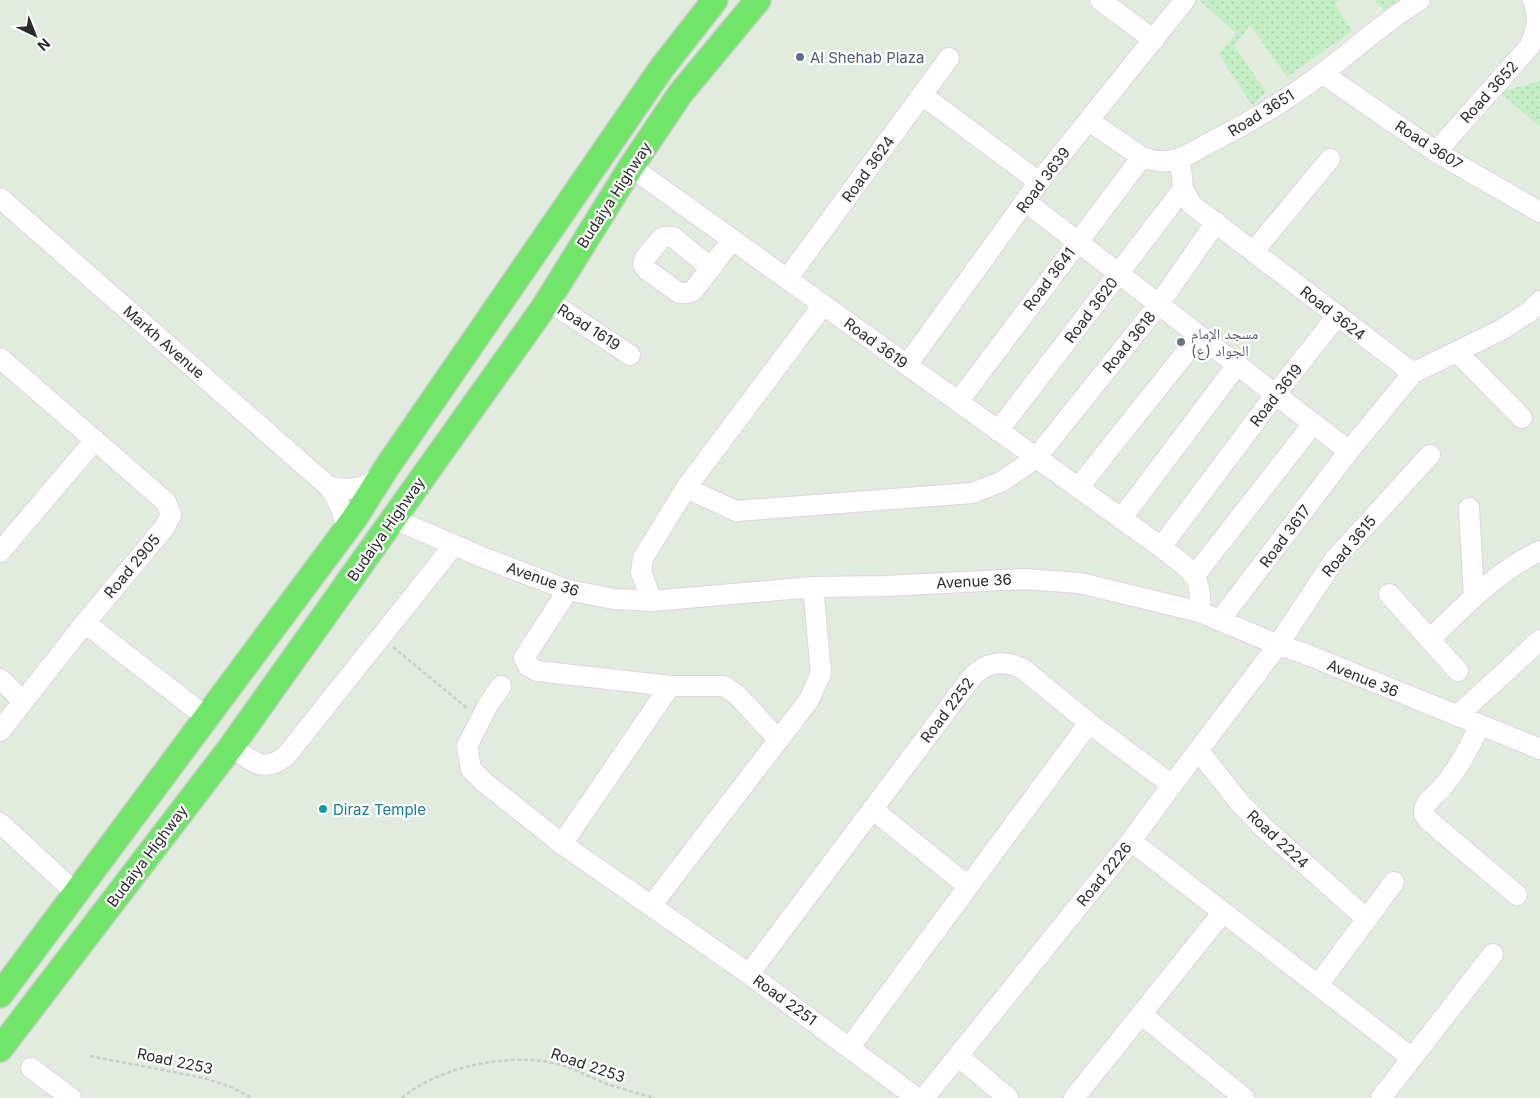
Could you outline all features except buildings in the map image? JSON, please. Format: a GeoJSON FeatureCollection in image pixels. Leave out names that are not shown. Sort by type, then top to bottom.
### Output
{"type":"FeatureCollection","features":[{"type":"Feature","properties":{"kind":"main road","name":"Budaiya Highway"},"geometry":{"type":"LineString","coordinates":[[0,995],[346,530],[661,69],[715,0]]}},
{"type":"Feature","properties":{"kind":"main road","name":"Budaiya Highway"},"geometry":{"type":"LineString","coordinates":[[0,1049],[231,746],[548,300],[631,167],[680,94],[758,0]]}},
{"type":"Feature","properties":{"kind":"street"},"geometry":{"type":"LineString","coordinates":[[1100,0],[1154,40]]}},
{"type":"Feature","properties":{"kind":"street","name":"Road 3639"},"geometry":{"type":"LineString","coordinates":[[907,365],[1039,182],[1185,0]]}},
{"type":"Feature","properties":{"kind":"street","name":"Road 3651"},"geometry":{"type":"LineString","coordinates":[[1089,121],[1142,157],[1151,160],[1169,161],[1180,158],[1234,130],[1278,104],[1322,73],[1400,12],[1420,0]]}},
{"type":"Feature","properties":{"kind":"street","name":"Road 3652"},"geometry":{"type":"LineString","coordinates":[[1436,152],[1529,47],[1538,24],[1534,0]]}},
{"type":"Feature","properties":{"kind":"street","name":"Road 3624"},"geometry":{"type":"LineString","coordinates":[[787,279],[949,58]]}},
{"type":"Feature","properties":{"kind":"street","name":"Road 3607"},"geometry":{"type":"LineString","coordinates":[[1322,73],[1436,152],[1540,212]]}},
{"type":"Feature","properties":{"kind":"street"},"geometry":{"type":"LineString","coordinates":[[922,95],[1039,182]]}},
{"type":"Feature","properties":{"kind":"street","name":"Road 3641"},"geometry":{"type":"LineString","coordinates":[[958,402],[1142,157]]}},
{"type":"Feature","properties":{"kind":"street"},"geometry":{"type":"LineString","coordinates":[[1180,158],[1183,189]]}},
{"type":"Feature","properties":{"kind":"street"},"geometry":{"type":"LineString","coordinates":[[1254,251],[1330,159]]}},
{"type":"Feature","properties":{"kind":"street","name":"Road 3619"},"geometry":{"type":"LineString","coordinates":[[631,167],[1161,547],[1195,575]]}},
{"type":"Feature","properties":{"kind":"street","name":"Road 3624"},"geometry":{"type":"LineString","coordinates":[[1183,189],[1192,204],[1413,373]]}},
{"type":"Feature","properties":{"kind":"street","name":"Road 3620"},"geometry":{"type":"LineString","coordinates":[[998,431],[1183,189]]}},
{"type":"Feature","properties":{"kind":"street","name":"Markh Avenue"},"geometry":{"type":"LineString","coordinates":[[0,198],[328,486],[339,502],[346,530]]}},
{"type":"Feature","properties":{"kind":"street"},"geometry":{"type":"LineString","coordinates":[[1026,202],[1349,452]]}},
{"type":"Feature","properties":{"kind":"street","name":"Road 3618"},"geometry":{"type":"LineString","coordinates":[[686,488],[736,511],[972,493],[1001,482],[1036,458],[1159,304],[1216,222]]}},
{"type":"Feature","properties":{"kind":"street"},"geometry":{"type":"LineString","coordinates":[[711,268],[732,240]]}},
{"type":"Feature","properties":{"kind":"street","name":"Road 1619"},"geometry":{"type":"LineString","coordinates":[[548,300],[630,355]]}},
{"type":"Feature","properties":{"kind":"street"},"geometry":{"type":"LineString","coordinates":[[1413,373],[1501,330],[1529,312],[1540,301]]}},
{"type":"Feature","properties":{"kind":"street"},"geometry":{"type":"LineString","coordinates":[[652,601],[641,572],[643,558],[686,488],[823,305]]}},
{"type":"Feature","properties":{"kind":"street","name":"Road 3619"},"geometry":{"type":"LineString","coordinates":[[1161,547],[1337,316]]}},
{"type":"Feature","properties":{"kind":"street"},"geometry":{"type":"LineString","coordinates":[[1078,488],[1199,336]]}},
{"type":"Feature","properties":{"kind":"street"},"geometry":{"type":"LineString","coordinates":[[1457,352],[1522,418]]}},
{"type":"Feature","properties":{"kind":"street","name":"Road 2905"},"geometry":{"type":"LineString","coordinates":[[0,358],[166,502],[171,515],[164,528],[0,731]]}},
{"type":"Feature","properties":{"kind":"street"},"geometry":{"type":"LineString","coordinates":[[1121,519],[1237,365]]}},
{"type":"Feature","properties":{"kind":"street","name":"Road 3617"},"geometry":{"type":"LineString","coordinates":[[1220,620],[1349,452],[1413,373]]}},
{"type":"Feature","properties":{"kind":"street"},"geometry":{"type":"LineString","coordinates":[[1200,612],[1201,593],[1195,575],[1314,424]]}},
{"type":"Feature","properties":{"kind":"street"},"geometry":{"type":"LineString","coordinates":[[0,552],[94,440]]}},
{"type":"Feature","properties":{"kind":"street","name":"Road 3615"},"geometry":{"type":"LineString","coordinates":[[1278,645],[1334,560],[1430,455]]}},
{"type":"Feature","properties":{"kind":"street"},"geometry":{"type":"LineString","coordinates":[[328,486],[346,490],[364,486],[386,470]]}},
{"type":"Feature","properties":{"kind":"street"},"geometry":{"type":"LineString","coordinates":[[1469,508],[1474,597]]}},
{"type":"Feature","properties":{"kind":"street","name":"Avenue 36"},"geometry":{"type":"LineString","coordinates":[[394,519],[568,590],[614,599],[652,601],[813,587],[885,586],[1024,579],[1080,582],[1200,612],[1540,749]]}},
{"type":"Feature","properties":{"kind":"street"},"geometry":{"type":"LineString","coordinates":[[231,746],[261,765],[275,765],[286,756],[454,545]]}},
{"type":"Feature","properties":{"kind":"street"},"geometry":{"type":"LineString","coordinates":[[1430,639],[1474,597],[1509,568],[1540,551]]}},
{"type":"Feature","properties":{"kind":"street"},"geometry":{"type":"LineString","coordinates":[[651,906],[809,700],[821,672],[813,587]]}},
{"type":"Feature","properties":{"kind":"street"},"geometry":{"type":"LineString","coordinates":[[568,590],[524,658],[528,666],[536,671],[670,686],[724,686],[737,695],[778,739]]}},
{"type":"Feature","properties":{"kind":"street"},"geometry":{"type":"LineString","coordinates":[[1388,594],[1458,671]]}},
{"type":"Feature","properties":{"kind":"street"},"geometry":{"type":"LineString","coordinates":[[86,623],[206,717]]}},
{"type":"Feature","properties":{"kind":"street"},"geometry":{"type":"LineString","coordinates":[[1457,716],[1540,640]]}},
{"type":"Feature","properties":{"kind":"street","name":"Road 2226"},"geometry":{"type":"LineString","coordinates":[[924,1098],[1131,841],[1278,645]]}},
{"type":"Feature","properties":{"kind":"street","name":"Road 2252"},"geometry":{"type":"LineString","coordinates":[[749,974],[970,678],[988,665],[1002,662],[1016,665],[1023,669],[1089,724],[1172,784]]}},
{"type":"Feature","properties":{"kind":"street"},"geometry":{"type":"LineString","coordinates":[[0,679],[24,701]]}},
{"type":"Feature","properties":{"kind":"street","name":"Road 2251"},"geometry":{"type":"LineString","coordinates":[[501,686],[467,746],[471,769],[484,782],[562,844],[749,974],[917,1098]]}},
{"type":"Feature","properties":{"kind":"street"},"geometry":{"type":"LineString","coordinates":[[562,844],[670,686]]}},
{"type":"Feature","properties":{"kind":"street"},"geometry":{"type":"LineString","coordinates":[[849,1048],[1089,724]]}},
{"type":"Feature","properties":{"kind":"street"},"geometry":{"type":"LineString","coordinates":[[1480,725],[1468,750],[1451,776],[1425,805],[1424,814],[1428,820],[1517,895]]}},
{"type":"Feature","properties":{"kind":"street","name":"Road 2224"},"geometry":{"type":"LineString","coordinates":[[1198,750],[1218,777],[1263,827],[1367,919]]}},
{"type":"Feature","properties":{"kind":"street"},"geometry":{"type":"LineString","coordinates":[[872,808],[968,886]]}},
{"type":"Feature","properties":{"kind":"street"},"geometry":{"type":"LineString","coordinates":[[0,823],[76,893]]}},
{"type":"Feature","properties":{"kind":"street"},"geometry":{"type":"LineString","coordinates":[[1131,841],[1412,1058]]}},
{"type":"Feature","properties":{"kind":"street"},"geometry":{"type":"LineString","coordinates":[[1318,985],[1394,882]]}},
{"type":"Feature","properties":{"kind":"street"},"geometry":{"type":"LineString","coordinates":[[1074,1098],[1223,912]]}},
{"type":"Feature","properties":{"kind":"street"},"geometry":{"type":"LineString","coordinates":[[1381,1098],[1494,954]]}},
{"type":"Feature","properties":{"kind":"street"},"geometry":{"type":"LineString","coordinates":[[1141,1014],[1244,1098]]}},
{"type":"Feature","properties":{"kind":"street"},"geometry":{"type":"LineString","coordinates":[[958,1056],[1008,1098]]}},
{"type":"Feature","properties":{"kind":"street"},"geometry":{"type":"LineString","coordinates":[[31,1068],[71,1098]]}},
{"type":"Feature","properties":{"kind":"path"},"geometry":{"type":"LineString","coordinates":[[381,637],[481,720]]}},
{"type":"Feature","properties":{"kind":"path","name":"Road 2253"},"geometry":{"type":"LineString","coordinates":[[90,1056],[204,1078],[231,1087],[252,1098]]}},
{"type":"Feature","properties":{"kind":"path","name":"Road 2253"},"geometry":{"type":"LineString","coordinates":[[402,1098],[434,1078],[463,1068],[516,1060],[539,1060],[562,1065],[608,1084],[655,1098]]}},
{"type":"Feature","properties":{"kind":"sand"},"geometry":{"type":"Polygon","coordinates":[[[1199,0],[1339,0],[1335,5],[1352,31],[1287,77],[1250,25],[1234,46],[1266,92],[1252,105],[1219,54],[1236,33],[1199,0]]]}},
{"type":"Feature","properties":{"kind":"sand"},"geometry":{"type":"Polygon","coordinates":[[[1374,0],[1398,0],[1384,10],[1374,0]]]}},
{"type":"Feature","properties":{"kind":"sand"},"geometry":{"type":"Polygon","coordinates":[[[1540,81],[1540,127],[1500,92],[1540,81]]]}},
{"type":"Feature","properties":{"kind":"place","name":"Al Shehab Plaza"},"geometry":{"type":"Point","coordinates":[800,57]}},
{"type":"Feature","properties":{"kind":"place","name":"مسجد الإمام الجواد (ع)"},"geometry":{"type":"Point","coordinates":[1181,342]}},
{"type":"Feature","properties":{"kind":"place","name":"Diraz Temple"},"geometry":{"type":"Point","coordinates":[323,809]}}]}
